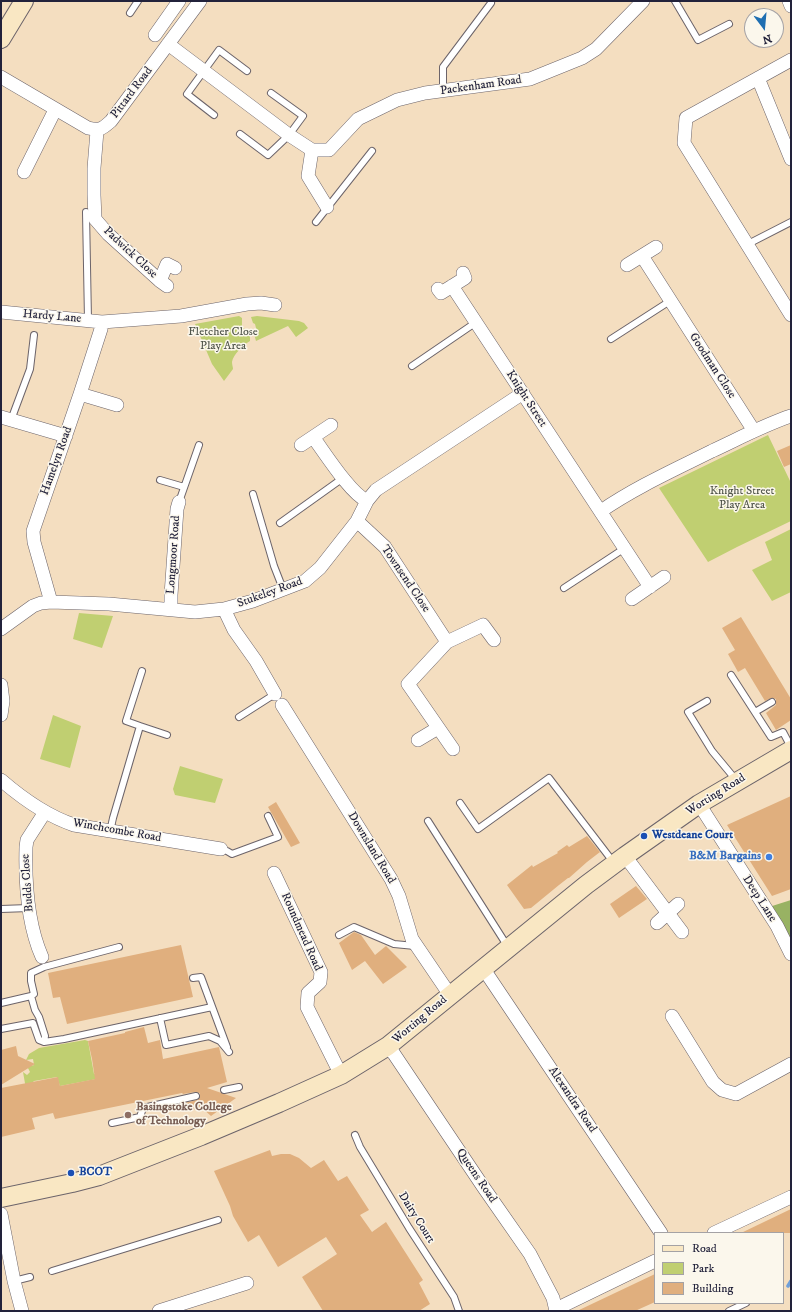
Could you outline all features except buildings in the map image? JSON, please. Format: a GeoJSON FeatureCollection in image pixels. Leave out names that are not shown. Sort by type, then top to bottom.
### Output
{"type":"FeatureCollection","features":[{"type":"Feature","properties":{"kind":"street"},"geometry":{"type":"LineString","coordinates":[[1,39],[24,1]]}},
{"type":"Feature","properties":{"kind":"street"},"geometry":{"type":"LineString","coordinates":[[155,35],[179,1]]}},
{"type":"Feature","properties":{"kind":"street"},"geometry":{"type":"LineString","coordinates":[[182,1],[196,6]]}},
{"type":"Feature","properties":{"kind":"street","name":"Packenham Road"},"geometry":{"type":"LineString","coordinates":[[312,150],[329,150],[358,119],[398,100],[425,93],[530,79],[582,58],[596,49],[643,1]]}},
{"type":"Feature","properties":{"kind":"street"},"geometry":{"type":"LineString","coordinates":[[789,1],[791,6]]}},
{"type":"Feature","properties":{"kind":"street","name":"Pittard Road"},"geometry":{"type":"LineString","coordinates":[[97,131],[111,121],[196,6]]}},
{"type":"Feature","properties":{"kind":"street"},"geometry":{"type":"LineString","coordinates":[[168,44],[289,135],[312,150],[308,176],[327,207]]}},
{"type":"Feature","properties":{"kind":"street"},"geometry":{"type":"LineString","coordinates":[[791,60],[686,118],[684,143],[791,315]]}},
{"type":"Feature","properties":{"kind":"street"},"geometry":{"type":"LineString","coordinates":[[1,77],[55,110],[88,128],[97,131]]}},
{"type":"Feature","properties":{"kind":"street"},"geometry":{"type":"LineString","coordinates":[[758,78],[791,159]]}},
{"type":"Feature","properties":{"kind":"street"},"geometry":{"type":"LineString","coordinates":[[24,172],[55,110]]}},
{"type":"Feature","properties":{"kind":"street","name":"Padwick Close"},"geometry":{"type":"LineString","coordinates":[[97,131],[94,168],[95,219],[108,234],[163,284],[167,264],[175,268]]}},
{"type":"Feature","properties":{"kind":"street"},"geometry":{"type":"LineString","coordinates":[[627,265],[656,247]]}},
{"type":"Feature","properties":{"kind":"street","name":"Goodman Close"},"geometry":{"type":"LineString","coordinates":[[642,256],[754,431]]}},
{"type":"Feature","properties":{"kind":"street"},"geometry":{"type":"LineString","coordinates":[[438,289],[441,293],[465,278],[463,273]]}},
{"type":"Feature","properties":{"kind":"street","name":"Knight Street"},"geometry":{"type":"LineString","coordinates":[[452,286],[650,587]]}},
{"type":"Feature","properties":{"kind":"street","name":"Hardy Lane"},"geometry":{"type":"LineString","coordinates":[[1,312],[102,322],[181,316],[247,304],[261,303],[275,305]]}},
{"type":"Feature","properties":{"kind":"street","name":"Hamelyn Road"},"geometry":{"type":"LineString","coordinates":[[51,602],[34,542],[33,531],[80,394],[102,322]]}},
{"type":"Feature","properties":{"kind":"street","name":"Stukeley Road"},"geometry":{"type":"LineString","coordinates":[[1,629],[33,606],[41,603],[85,602],[195,612],[224,609],[253,601],[305,581],[315,572],[357,521],[367,501],[376,490],[523,393]]}},
{"type":"Feature","properties":{"kind":"street"},"geometry":{"type":"LineString","coordinates":[[80,394],[118,405]]}},
{"type":"Feature","properties":{"kind":"street"},"geometry":{"type":"LineString","coordinates":[[601,511],[632,491],[754,431],[791,416]]}},
{"type":"Feature","properties":{"kind":"street"},"geometry":{"type":"LineString","coordinates":[[6,418],[66,436]]}},
{"type":"Feature","properties":{"kind":"street"},"geometry":{"type":"LineString","coordinates":[[302,445],[331,425]]}},
{"type":"Feature","properties":{"kind":"street"},"geometry":{"type":"LineString","coordinates":[[313,437],[343,478],[362,499],[367,501]]}},
{"type":"Feature","properties":{"kind":"street","name":"Longmoor Road"},"geometry":{"type":"LineString","coordinates":[[171,609],[177,509],[180,502]]}},
{"type":"Feature","properties":{"kind":"street","name":"Townsend Close"},"geometry":{"type":"LineString","coordinates":[[357,521],[385,547],[447,642]]}},
{"type":"Feature","properties":{"kind":"street"},"geometry":{"type":"LineString","coordinates":[[632,599],[664,577]]}},
{"type":"Feature","properties":{"kind":"street","name":"Downsland Road"},"geometry":{"type":"LineString","coordinates":[[224,609],[234,630],[256,661],[391,879],[399,896],[412,939],[450,995]]}},
{"type":"Feature","properties":{"kind":"street"},"geometry":{"type":"LineString","coordinates":[[453,750],[408,684],[447,642],[483,625],[494,640]]}},
{"type":"Feature","properties":{"kind":"street"},"geometry":{"type":"LineString","coordinates":[[1,685],[1,715]]}},
{"type":"Feature","properties":{"kind":"street"},"geometry":{"type":"LineString","coordinates":[[418,740],[438,728]]}},
{"type":"Feature","properties":{"kind":"street","name":"Worting Road"},"geometry":{"type":"LineString","coordinates":[[1,1198],[99,1176],[279,1104],[341,1076],[379,1053],[586,885],[620,860],[699,804],[791,748]]}},
{"type":"Feature","properties":{"kind":"street","name":"Winchcombe Road"},"geometry":{"type":"LineString","coordinates":[[1,780],[45,812],[74,826],[220,849]]}},
{"type":"Feature","properties":{"kind":"street","name":"Deep Lane"},"geometry":{"type":"LineString","coordinates":[[699,804],[777,926],[791,954]]}},
{"type":"Feature","properties":{"kind":"street","name":"Budds Close"},"geometry":{"type":"LineString","coordinates":[[42,958],[36,942],[29,908],[26,846],[27,840],[45,812]]}},
{"type":"Feature","properties":{"kind":"street"},"geometry":{"type":"LineString","coordinates":[[620,860],[682,932]]}},
{"type":"Feature","properties":{"kind":"street","name":"Roundmead Road"},"geometry":{"type":"LineString","coordinates":[[274,873],[321,972],[320,982],[308,993],[307,1007],[341,1076]]}},
{"type":"Feature","properties":{"kind":"street"},"geometry":{"type":"LineString","coordinates":[[657,923],[678,904]]}},
{"type":"Feature","properties":{"kind":"street","name":"Alexandra Road"},"geometry":{"type":"LineString","coordinates":[[483,968],[660,1232]]}},
{"type":"Feature","properties":{"kind":"street"},"geometry":{"type":"LineString","coordinates":[[672,1016],[713,1082],[722,1090],[736,1094],[791,1064]]}},
{"type":"Feature","properties":{"kind":"street","name":"Queens Road"},"geometry":{"type":"LineString","coordinates":[[388,1046],[530,1254],[552,1298],[556,1310]]}},
{"type":"Feature","properties":{"kind":"street"},"geometry":{"type":"LineString","coordinates":[[716,1232],[791,1196]]}},
{"type":"Feature","properties":{"kind":"street"},"geometry":{"type":"LineString","coordinates":[[1,1214],[14,1281],[22,1311]]}},
{"type":"Feature","properties":{"kind":"street"},"geometry":{"type":"LineString","coordinates":[[556,1310],[654,1261]]}},
{"type":"Feature","properties":{"kind":"street"},"geometry":{"type":"LineString","coordinates":[[159,1311],[181,1308],[247,1283]]}},
{"type":"Feature","properties":{"kind":"lane"},"geometry":{"type":"LineString","coordinates":[[130,13],[138,1]]}},
{"type":"Feature","properties":{"kind":"lane"},"geometry":{"type":"LineString","coordinates":[[675,1],[698,40],[728,24]]}},
{"type":"Feature","properties":{"kind":"lane"},"geometry":{"type":"LineString","coordinates":[[445,91],[443,86],[443,67],[491,2]]}},
{"type":"Feature","properties":{"kind":"lane"},"geometry":{"type":"LineString","coordinates":[[214,115],[187,94],[219,50],[247,71]]}},
{"type":"Feature","properties":{"kind":"lane"},"geometry":{"type":"LineString","coordinates":[[240,134],[268,155],[289,135],[303,116],[271,93]]}},
{"type":"Feature","properties":{"kind":"lane"},"geometry":{"type":"LineString","coordinates":[[316,222],[372,151]]}},
{"type":"Feature","properties":{"kind":"lane"},"geometry":{"type":"LineString","coordinates":[[86,212],[88,320]]}},
{"type":"Feature","properties":{"kind":"lane"},"geometry":{"type":"LineString","coordinates":[[748,244],[791,222]]}},
{"type":"Feature","properties":{"kind":"lane"},"geometry":{"type":"LineString","coordinates":[[611,339],[670,301]]}},
{"type":"Feature","properties":{"kind":"lane"},"geometry":{"type":"LineString","coordinates":[[412,366],[475,323]]}},
{"type":"Feature","properties":{"kind":"lane"},"geometry":{"type":"LineString","coordinates":[[6,418],[30,369],[34,335]]}},
{"type":"Feature","properties":{"kind":"lane"},"geometry":{"type":"LineString","coordinates":[[180,502],[199,445]]}},
{"type":"Feature","properties":{"kind":"lane"},"geometry":{"type":"LineString","coordinates":[[280,523],[343,478]]}},
{"type":"Feature","properties":{"kind":"lane"},"geometry":{"type":"LineString","coordinates":[[160,480],[184,487]]}},
{"type":"Feature","properties":{"kind":"lane"},"geometry":{"type":"LineString","coordinates":[[253,494],[274,566],[283,590]]}},
{"type":"Feature","properties":{"kind":"lane"},"geometry":{"type":"LineString","coordinates":[[564,588],[625,548]]}},
{"type":"Feature","properties":{"kind":"lane"},"geometry":{"type":"LineString","coordinates":[[142,671],[126,721],[167,735]]}},
{"type":"Feature","properties":{"kind":"lane","name":"Worting Road"},"geometry":{"type":"LineString","coordinates":[[731,674],[771,737],[782,732],[791,748]]}},
{"type":"Feature","properties":{"kind":"lane"},"geometry":{"type":"LineString","coordinates":[[239,716],[279,699]]}},
{"type":"Feature","properties":{"kind":"lane"},"geometry":{"type":"LineString","coordinates":[[707,701],[688,712],[712,751],[737,781]]}},
{"type":"Feature","properties":{"kind":"lane"},"geometry":{"type":"LineString","coordinates":[[755,712],[772,702]]}},
{"type":"Feature","properties":{"kind":"lane"},"geometry":{"type":"LineString","coordinates":[[110,832],[140,726]]}},
{"type":"Feature","properties":{"kind":"lane"},"geometry":{"type":"LineString","coordinates":[[460,803],[478,829],[549,778],[620,860]]}},
{"type":"Feature","properties":{"kind":"lane"},"geometry":{"type":"LineString","coordinates":[[220,849],[232,854],[278,837],[268,816]]}},
{"type":"Feature","properties":{"kind":"lane"},"geometry":{"type":"LineString","coordinates":[[428,821],[509,948]]}},
{"type":"Feature","properties":{"kind":"lane"},"geometry":{"type":"LineString","coordinates":[[1,909],[29,908]]}},
{"type":"Feature","properties":{"kind":"lane"},"geometry":{"type":"LineString","coordinates":[[339,935],[354,927],[394,944],[417,946]]}},
{"type":"Feature","properties":{"kind":"lane"},"geometry":{"type":"LineString","coordinates":[[44,1042],[45,1036],[31,996],[34,994],[31,980],[32,974],[44,967],[119,947]]}},
{"type":"Feature","properties":{"kind":"lane"},"geometry":{"type":"LineString","coordinates":[[160,1018],[166,1045],[209,1036],[220,1041],[229,1052],[201,977],[193,978]]}},
{"type":"Feature","properties":{"kind":"lane"},"geometry":{"type":"LineString","coordinates":[[1,1003],[31,996]]}},
{"type":"Feature","properties":{"kind":"lane"},"geometry":{"type":"LineString","coordinates":[[1,1029],[33,1023],[39,1040],[44,1042],[212,1007]]}},
{"type":"Feature","properties":{"kind":"lane"},"geometry":{"type":"LineString","coordinates":[[224,1090],[239,1087]]}},
{"type":"Feature","properties":{"kind":"lane"},"geometry":{"type":"LineString","coordinates":[[112,1123],[140,1117],[143,1108],[196,1096]]}},
{"type":"Feature","properties":{"kind":"lane","name":"Dairy Court"},"geometry":{"type":"LineString","coordinates":[[355,1136],[360,1147],[409,1228],[454,1297],[459,1311]]}},
{"type":"Feature","properties":{"kind":"lane"},"geometry":{"type":"LineString","coordinates":[[52,1271],[218,1220]]}},
{"type":"Feature","properties":{"kind":"lane"},"geometry":{"type":"LineString","coordinates":[[14,1281],[30,1277]]}},
{"type":"Feature","properties":{"kind":"lane"},"geometry":{"type":"LineString","coordinates":[[729,1311],[744,1304]]}},
{"type":"Feature","properties":{"kind":"green space","name":"Fletcher Close Play Area"},"geometry":{"type":"Polygon","coordinates":[[[239,316],[242,318],[242,326],[250,336],[250,341],[234,356],[232,362],[233,369],[224,381],[212,364],[195,324],[239,316]]]}},
{"type":"Feature","properties":{"kind":"green space","name":"Fletcher Close Play Area"},"geometry":{"type":"Polygon","coordinates":[[[257,316],[299,321],[304,323],[308,328],[296,337],[288,326],[256,341],[254,334],[257,332],[251,317],[257,316]]]}},
{"type":"Feature","properties":{"kind":"green space","name":"Knight Street Play Area"},"geometry":{"type":"Polygon","coordinates":[[[768,435],[791,483],[791,521],[708,562],[659,488],[768,435]]]}},
{"type":"Feature","properties":{"kind":"green space"},"geometry":{"type":"Polygon","coordinates":[[[791,529],[791,592],[772,601],[752,570],[772,560],[765,542],[791,529]]]}},
{"type":"Feature","properties":{"kind":"green space"},"geometry":{"type":"Polygon","coordinates":[[[79,613],[113,616],[102,648],[73,639],[79,613]]]}},
{"type":"Feature","properties":{"kind":"green space"},"geometry":{"type":"Polygon","coordinates":[[[53,715],[81,726],[70,768],[40,759],[53,715]]]}},
{"type":"Feature","properties":{"kind":"green space"},"geometry":{"type":"Polygon","coordinates":[[[180,766],[223,779],[215,803],[175,795],[173,789],[180,766]]]}},
{"type":"Feature","properties":{"kind":"green space"},"geometry":{"type":"Polygon","coordinates":[[[791,900],[791,947],[769,907],[791,900]]]}},
{"type":"Feature","properties":{"kind":"green space"},"geometry":{"type":"Polygon","coordinates":[[[85,1040],[88,1041],[94,1074],[107,1077],[60,1086],[57,1077],[34,1081],[26,1089],[23,1072],[27,1075],[30,1072],[27,1066],[34,1065],[33,1059],[26,1060],[29,1054],[39,1048],[85,1040]]]}},
{"type":"Feature","properties":{"kind":"waterway"},"geometry":{"type":"LineString","coordinates":[[788,1286],[791,1281]]}},
{"type":"Feature","properties":{"kind":"place","name":"Westdeane Court"},"geometry":{"type":"Point","coordinates":[644,836]}},
{"type":"Feature","properties":{"kind":"place","name":"B&M Bargains"},"geometry":{"type":"Point","coordinates":[769,857]}},
{"type":"Feature","properties":{"kind":"place","name":"Basingstoke College of Technology"},"geometry":{"type":"Point","coordinates":[128,1115]}},
{"type":"Feature","properties":{"kind":"place","name":"BCOT"},"geometry":{"type":"Point","coordinates":[71,1173]}}]}
